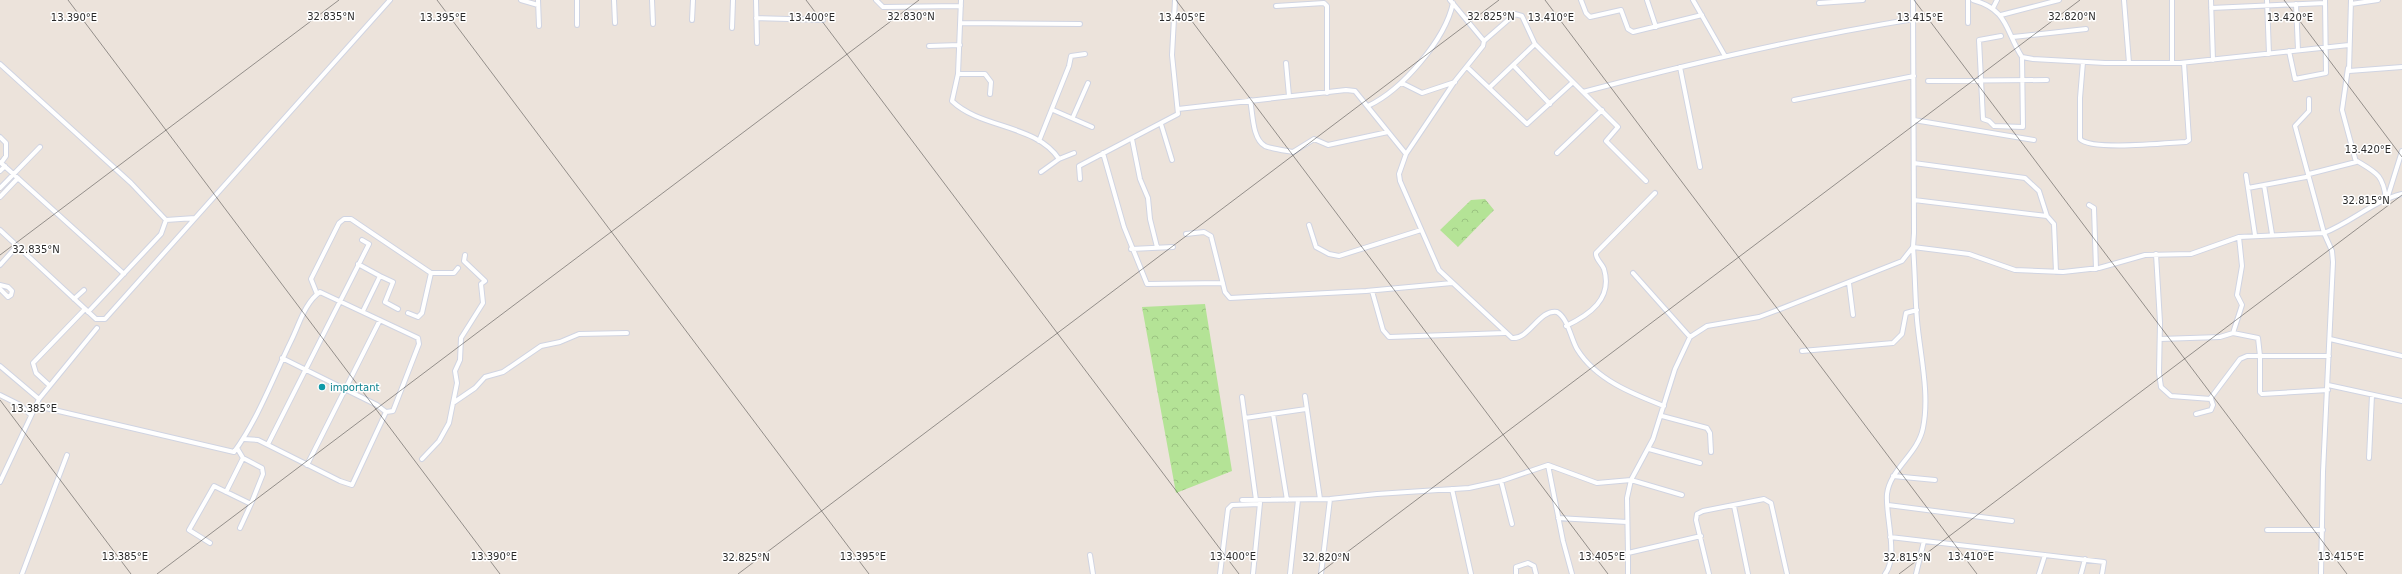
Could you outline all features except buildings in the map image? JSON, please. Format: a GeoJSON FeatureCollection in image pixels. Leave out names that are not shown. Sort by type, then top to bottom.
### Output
{"type":"FeatureCollection","features":[{"type":"Feature","properties":{"kind":"street"},"geometry":{"type":"LineString","coordinates":[[0,230],[96,319],[106,319],[390,0]]}},
{"type":"Feature","properties":{"kind":"street"},"geometry":{"type":"LineString","coordinates":[[521,0],[538,2],[539,26]]}},
{"type":"Feature","properties":{"kind":"street"},"geometry":{"type":"LineString","coordinates":[[577,0],[577,25]]}},
{"type":"Feature","properties":{"kind":"street"},"geometry":{"type":"LineString","coordinates":[[614,0],[615,23]]}},
{"type":"Feature","properties":{"kind":"street"},"geometry":{"type":"LineString","coordinates":[[652,0],[653,24]]}},
{"type":"Feature","properties":{"kind":"street"},"geometry":{"type":"LineString","coordinates":[[692,20],[693,0]]}},
{"type":"Feature","properties":{"kind":"street"},"geometry":{"type":"LineString","coordinates":[[732,28],[733,0]]}},
{"type":"Feature","properties":{"kind":"street"},"geometry":{"type":"LineString","coordinates":[[756,0],[757,43]]}},
{"type":"Feature","properties":{"kind":"street"},"geometry":{"type":"LineString","coordinates":[[876,0],[883,6],[961,6]]}},
{"type":"Feature","properties":{"kind":"street"},"geometry":{"type":"LineString","coordinates":[[961,0],[958,74],[952,96],[953,103],[974,115],[1040,141],[1050,148],[1059,159]]}},
{"type":"Feature","properties":{"kind":"street"},"geometry":{"type":"LineString","coordinates":[[1080,179],[1078,167],[1176,116],[1178,109],[1172,55],[1175,0]]}},
{"type":"Feature","properties":{"kind":"street"},"geometry":{"type":"LineString","coordinates":[[1581,0],[1589,17],[1618,10],[1623,12],[1631,32],[1702,15]]}},
{"type":"Feature","properties":{"kind":"street"},"geometry":{"type":"LineString","coordinates":[[1647,0],[1656,26]]}},
{"type":"Feature","properties":{"kind":"street"},"geometry":{"type":"LineString","coordinates":[[1693,0],[1725,56]]}},
{"type":"Feature","properties":{"kind":"street"},"geometry":{"type":"LineString","coordinates":[[1819,3],[1863,0]]}},
{"type":"Feature","properties":{"kind":"street"},"geometry":{"type":"LineString","coordinates":[[1885,574],[1890,564],[1887,493],[1893,476],[1911,454],[1923,429],[1925,399],[1913,247],[1913,0]]}},
{"type":"Feature","properties":{"kind":"street"},"geometry":{"type":"LineString","coordinates":[[1968,0],[1968,23]]}},
{"type":"Feature","properties":{"kind":"street"},"geometry":{"type":"LineString","coordinates":[[1973,0],[1994,8],[2001,15],[2013,36],[2022,57],[2024,126],[2021,128],[1994,126],[1989,121],[1983,119],[1979,40],[2000,36]]}},
{"type":"Feature","properties":{"kind":"street"},"geometry":{"type":"LineString","coordinates":[[1994,8],[1997,0]]}},
{"type":"Feature","properties":{"kind":"street"},"geometry":{"type":"LineString","coordinates":[[2001,15],[2059,0]]}},
{"type":"Feature","properties":{"kind":"street"},"geometry":{"type":"LineString","coordinates":[[2124,0],[2129,62]]}},
{"type":"Feature","properties":{"kind":"street"},"geometry":{"type":"LineString","coordinates":[[2172,0],[2172,63]]}},
{"type":"Feature","properties":{"kind":"street"},"geometry":{"type":"LineString","coordinates":[[2211,0],[2214,60]]}},
{"type":"Feature","properties":{"kind":"street"},"geometry":{"type":"LineString","coordinates":[[2267,0],[2268,54]]}},
{"type":"Feature","properties":{"kind":"street"},"geometry":{"type":"LineString","coordinates":[[2378,0],[2351,2],[2348,68],[2342,110],[2357,161],[2373,171],[2384,182],[2386,199]]}},
{"type":"Feature","properties":{"kind":"street"},"geometry":{"type":"LineString","coordinates":[[1451,2],[1484,42]]}},
{"type":"Feature","properties":{"kind":"street"},"geometry":{"type":"LineString","coordinates":[[1368,106],[1402,83],[1447,24],[1451,2]]}},
{"type":"Feature","properties":{"kind":"street"},"geometry":{"type":"LineString","coordinates":[[2211,8],[2325,2],[2325,74],[2297,79],[2293,77],[2289,51]]}},
{"type":"Feature","properties":{"kind":"street"},"geometry":{"type":"LineString","coordinates":[[1276,6],[1324,3],[1327,6],[1327,92]]}},
{"type":"Feature","properties":{"kind":"street"},"geometry":{"type":"LineString","coordinates":[[2296,4],[2298,50]]}},
{"type":"Feature","properties":{"kind":"street"},"geometry":{"type":"LineString","coordinates":[[1646,180],[1607,142],[1618,127],[1535,44],[1524,19],[1517,14],[1484,42],[1483,46],[1406,154],[1399,174],[1400,181],[1439,270],[1505,333],[1512,338],[1518,337],[1552,311],[1560,313],[1583,357],[1601,374],[1627,391],[1664,406]]}},
{"type":"Feature","properties":{"kind":"street"},"geometry":{"type":"LineString","coordinates":[[756,18],[822,20]]}},
{"type":"Feature","properties":{"kind":"street"},"geometry":{"type":"LineString","coordinates":[[1583,92],[1725,56],[1831,33],[1914,19]]}},
{"type":"Feature","properties":{"kind":"street"},"geometry":{"type":"LineString","coordinates":[[961,23],[1080,24]]}},
{"type":"Feature","properties":{"kind":"street"},"geometry":{"type":"LineString","coordinates":[[2013,36],[2086,29]]}},
{"type":"Feature","properties":{"kind":"street"},"geometry":{"type":"LineString","coordinates":[[1489,88],[1535,44]]}},
{"type":"Feature","properties":{"kind":"street"},"geometry":{"type":"LineString","coordinates":[[929,46],[960,45]]}},
{"type":"Feature","properties":{"kind":"street"},"geometry":{"type":"LineString","coordinates":[[2022,57],[2083,62],[2184,63],[2349,45]]}},
{"type":"Feature","properties":{"kind":"street"},"geometry":{"type":"LineString","coordinates":[[1040,141],[1070,66],[1071,56],[1085,54]]}},
{"type":"Feature","properties":{"kind":"street"},"geometry":{"type":"LineString","coordinates":[[2083,62],[2079,117],[2080,139],[2088,144],[2139,145],[2186,142],[2189,140],[2184,63]]}},
{"type":"Feature","properties":{"kind":"street"},"geometry":{"type":"LineString","coordinates":[[1286,63],[1289,96]]}},
{"type":"Feature","properties":{"kind":"street"},"geometry":{"type":"LineString","coordinates":[[0,64],[131,183],[166,220]]}},
{"type":"Feature","properties":{"kind":"street"},"geometry":{"type":"LineString","coordinates":[[1513,65],[1550,104]]}},
{"type":"Feature","properties":{"kind":"street"},"geometry":{"type":"LineString","coordinates":[[1467,67],[1527,124],[1573,82]]}},
{"type":"Feature","properties":{"kind":"street"},"geometry":{"type":"LineString","coordinates":[[1680,67],[1700,167]]}},
{"type":"Feature","properties":{"kind":"street"},"geometry":{"type":"LineString","coordinates":[[2348,68],[2351,71],[2402,67]]}},
{"type":"Feature","properties":{"kind":"street"},"geometry":{"type":"LineString","coordinates":[[958,74],[985,74],[991,82],[990,94]]}},
{"type":"Feature","properties":{"kind":"street"},"geometry":{"type":"LineString","coordinates":[[1794,100],[1914,76]]}},
{"type":"Feature","properties":{"kind":"street"},"geometry":{"type":"LineString","coordinates":[[1928,81],[2047,80]]}},
{"type":"Feature","properties":{"kind":"street"},"geometry":{"type":"LineString","coordinates":[[1402,83],[1422,93],[1456,82]]}},
{"type":"Feature","properties":{"kind":"street"},"geometry":{"type":"LineString","coordinates":[[1073,118],[1088,83]]}},
{"type":"Feature","properties":{"kind":"street"},"geometry":{"type":"LineString","coordinates":[[1178,109],[1353,90],[1368,106],[1406,154]]}},
{"type":"Feature","properties":{"kind":"street"},"geometry":{"type":"LineString","coordinates":[[2309,99],[2309,111],[2295,126],[2324,233],[2333,258],[2323,472],[2321,574]]}},
{"type":"Feature","properties":{"kind":"street"},"geometry":{"type":"LineString","coordinates":[[1250,100],[1257,135],[1266,147],[1292,152],[1314,139],[1328,145],[1388,132]]}},
{"type":"Feature","properties":{"kind":"street"},"geometry":{"type":"LineString","coordinates":[[1053,110],[1092,127]]}},
{"type":"Feature","properties":{"kind":"street"},"geometry":{"type":"LineString","coordinates":[[1557,153],[1602,110]]}},
{"type":"Feature","properties":{"kind":"street"},"geometry":{"type":"LineString","coordinates":[[1914,120],[2034,140]]}},
{"type":"Feature","properties":{"kind":"street"},"geometry":{"type":"LineString","coordinates":[[1162,124],[1172,160]]}},
{"type":"Feature","properties":{"kind":"street"},"geometry":{"type":"LineString","coordinates":[[0,137],[6,143],[6,156],[0,162],[124,274]]}},
{"type":"Feature","properties":{"kind":"street"},"geometry":{"type":"LineString","coordinates":[[1132,139],[1140,179],[1148,198],[1150,219],[1157,247]]}},
{"type":"Feature","properties":{"kind":"street"},"geometry":{"type":"LineString","coordinates":[[0,188],[40,147]]}},
{"type":"Feature","properties":{"kind":"street"},"geometry":{"type":"LineString","coordinates":[[2386,199],[2402,151]]}},
{"type":"Feature","properties":{"kind":"street"},"geometry":{"type":"LineString","coordinates":[[1041,172],[1059,159],[1074,152]]}},
{"type":"Feature","properties":{"kind":"street"},"geometry":{"type":"LineString","coordinates":[[1103,153],[1131,249],[1141,275],[1148,285],[1223,283]]}},
{"type":"Feature","properties":{"kind":"street"},"geometry":{"type":"LineString","coordinates":[[2248,188],[2306,177],[2309,174],[2357,161]]}},
{"type":"Feature","properties":{"kind":"street"},"geometry":{"type":"LineString","coordinates":[[1914,163],[2025,178],[2039,192],[2047,216],[2054,224],[2056,272]]}},
{"type":"Feature","properties":{"kind":"street"},"geometry":{"type":"LineString","coordinates":[[0,172],[5,166]]}},
{"type":"Feature","properties":{"kind":"street"},"geometry":{"type":"LineString","coordinates":[[2246,175],[2255,235]]}},
{"type":"Feature","properties":{"kind":"street"},"geometry":{"type":"LineString","coordinates":[[0,197],[18,178]]}},
{"type":"Feature","properties":{"kind":"street"},"geometry":{"type":"LineString","coordinates":[[2264,185],[2272,234]]}},
{"type":"Feature","properties":{"kind":"street"},"geometry":{"type":"LineString","coordinates":[[1566,326],[1592,312],[1602,300],[1605,292],[1604,268],[1596,257],[1596,253],[1655,193]]}},
{"type":"Feature","properties":{"kind":"street"},"geometry":{"type":"LineString","coordinates":[[1913,247],[1969,254],[2015,270],[2056,272],[2096,269],[2145,255],[2191,254],[2239,237],[2272,234],[2324,233],[2351,221],[2386,199],[2402,194]]}},
{"type":"Feature","properties":{"kind":"street"},"geometry":{"type":"LineString","coordinates":[[1914,200],[2047,216]]}},
{"type":"Feature","properties":{"kind":"street"},"geometry":{"type":"LineString","coordinates":[[2089,205],[2094,208],[2096,269]]}},
{"type":"Feature","properties":{"kind":"street"},"geometry":{"type":"LineString","coordinates":[[166,220],[196,218]]}},
{"type":"Feature","properties":{"kind":"street"},"geometry":{"type":"LineString","coordinates":[[317,294],[311,279],[339,224],[344,219],[351,218],[431,273],[454,273],[458,268]]}},
{"type":"Feature","properties":{"kind":"street"},"geometry":{"type":"LineString","coordinates":[[49,385],[36,373],[32,366],[33,362],[124,274],[161,234],[166,220]]}},
{"type":"Feature","properties":{"kind":"street"},"geometry":{"type":"LineString","coordinates":[[1309,225],[1316,247],[1329,254],[1339,256],[1421,230]]}},
{"type":"Feature","properties":{"kind":"street"},"geometry":{"type":"LineString","coordinates":[[1186,234],[1204,232],[1211,236],[1226,294],[1230,298],[1372,291],[1452,283]]}},
{"type":"Feature","properties":{"kind":"street"},"geometry":{"type":"LineString","coordinates":[[2232,333],[2242,304],[2237,295],[2242,266],[2239,237]]}},
{"type":"Feature","properties":{"kind":"street"},"geometry":{"type":"LineString","coordinates":[[268,444],[339,300],[369,244],[362,240]]}},
{"type":"Feature","properties":{"kind":"street"},"geometry":{"type":"LineString","coordinates":[[0,265],[17,246]]}},
{"type":"Feature","properties":{"kind":"street"},"geometry":{"type":"LineString","coordinates":[[1131,249],[1173,247]]}},
{"type":"Feature","properties":{"kind":"street"},"geometry":{"type":"LineString","coordinates":[[1628,574],[1626,498],[1631,480],[1649,449],[1662,416],[1675,369],[1690,337],[1707,326],[1759,317],[1849,283],[1902,261],[1913,247]]}},
{"type":"Feature","properties":{"kind":"street"},"geometry":{"type":"LineString","coordinates":[[2156,254],[2160,339],[2159,373],[2164,391],[2171,396],[2210,399]]}},
{"type":"Feature","properties":{"kind":"street"},"geometry":{"type":"LineString","coordinates":[[422,459],[439,441],[448,424],[457,383],[455,371],[460,360],[461,338],[483,303],[481,284],[484,281],[464,261],[465,255]]}},
{"type":"Feature","properties":{"kind":"street"},"geometry":{"type":"LineString","coordinates":[[358,264],[393,282],[386,302],[398,309]]}},
{"type":"Feature","properties":{"kind":"street"},"geometry":{"type":"LineString","coordinates":[[408,313],[418,317],[422,314],[431,273]]}},
{"type":"Feature","properties":{"kind":"street"},"geometry":{"type":"LineString","coordinates":[[1633,273],[1690,337]]}},
{"type":"Feature","properties":{"kind":"street"},"geometry":{"type":"LineString","coordinates":[[363,311],[380,276]]}},
{"type":"Feature","properties":{"kind":"street"},"geometry":{"type":"LineString","coordinates":[[1849,283],[1853,315]]}},
{"type":"Feature","properties":{"kind":"street"},"geometry":{"type":"LineString","coordinates":[[74,299],[84,290]]}},
{"type":"Feature","properties":{"kind":"street"},"geometry":{"type":"LineString","coordinates":[[1372,291],[1383,330],[1389,337],[1505,333]]}},
{"type":"Feature","properties":{"kind":"street"},"geometry":{"type":"LineString","coordinates":[[37,406],[234,452],[244,439],[282,358],[308,304],[320,292],[418,338],[419,344],[393,411],[386,412],[345,389],[282,358]]}},
{"type":"Feature","properties":{"kind":"street"},"geometry":{"type":"LineString","coordinates":[[1802,351],[1893,343],[1902,334],[1906,313],[1917,310]]}},
{"type":"Feature","properties":{"kind":"street"},"geometry":{"type":"LineString","coordinates":[[307,465],[380,320]]}},
{"type":"Feature","properties":{"kind":"street"},"geometry":{"type":"LineString","coordinates":[[0,482],[39,399],[97,328]]}},
{"type":"Feature","properties":{"kind":"street"},"geometry":{"type":"LineString","coordinates":[[453,403],[475,388],[485,377],[503,372],[541,346],[560,342],[579,334],[627,333]]}},
{"type":"Feature","properties":{"kind":"street"},"geometry":{"type":"LineString","coordinates":[[2160,339],[2220,337],[2232,333],[2240,333],[2258,338],[2260,356],[2260,392],[2262,394],[2328,388],[2402,401]]}},
{"type":"Feature","properties":{"kind":"street"},"geometry":{"type":"LineString","coordinates":[[2330,339],[2402,356]]}},
{"type":"Feature","properties":{"kind":"street"},"geometry":{"type":"LineString","coordinates":[[2210,399],[2240,359],[2247,356],[2328,356]]}},
{"type":"Feature","properties":{"kind":"street"},"geometry":{"type":"LineString","coordinates":[[0,366],[39,399]]}},
{"type":"Feature","properties":{"kind":"street"},"geometry":{"type":"LineString","coordinates":[[0,395],[20,405],[31,415]]}},
{"type":"Feature","properties":{"kind":"street"},"geometry":{"type":"LineString","coordinates":[[2368,458],[2372,395]]}},
{"type":"Feature","properties":{"kind":"street"},"geometry":{"type":"LineString","coordinates":[[1304,396],[1320,499]]}},
{"type":"Feature","properties":{"kind":"street"},"geometry":{"type":"LineString","coordinates":[[1242,398],[1259,501],[1253,574]]}},
{"type":"Feature","properties":{"kind":"street"},"geometry":{"type":"LineString","coordinates":[[2196,414],[2211,410],[2213,405],[2210,399]]}},
{"type":"Feature","properties":{"kind":"street"},"geometry":{"type":"LineString","coordinates":[[1245,418],[1306,409]]}},
{"type":"Feature","properties":{"kind":"street"},"geometry":{"type":"LineString","coordinates":[[244,439],[258,440],[268,444],[340,482],[352,485],[386,412]]}},
{"type":"Feature","properties":{"kind":"street"},"geometry":{"type":"LineString","coordinates":[[1273,414],[1287,500]]}},
{"type":"Feature","properties":{"kind":"street"},"geometry":{"type":"LineString","coordinates":[[1662,416],[1707,428],[1710,433],[1711,452]]}},
{"type":"Feature","properties":{"kind":"street"},"geometry":{"type":"LineString","coordinates":[[237,448],[243,458],[262,468],[263,474],[240,528]]}},
{"type":"Feature","properties":{"kind":"street"},"geometry":{"type":"LineString","coordinates":[[1649,449],[1700,463]]}},
{"type":"Feature","properties":{"kind":"street"},"geometry":{"type":"LineString","coordinates":[[22,574],[67,455]]}},
{"type":"Feature","properties":{"kind":"street"},"geometry":{"type":"LineString","coordinates":[[226,492],[243,458]]}},
{"type":"Feature","properties":{"kind":"street"},"geometry":{"type":"LineString","coordinates":[[1242,500],[1330,499],[1452,489],[1501,481],[1548,465],[1597,483],[1631,480],[1682,495]]}},
{"type":"Feature","properties":{"kind":"street"},"geometry":{"type":"LineString","coordinates":[[1548,465],[1558,518],[1572,574]]}},
{"type":"Feature","properties":{"kind":"street"},"geometry":{"type":"LineString","coordinates":[[1893,476],[1935,480]]}},
{"type":"Feature","properties":{"kind":"street"},"geometry":{"type":"LineString","coordinates":[[1501,481],[1512,524]]}},
{"type":"Feature","properties":{"kind":"street"},"geometry":{"type":"LineString","coordinates":[[210,543],[190,530],[214,486],[251,504]]}},
{"type":"Feature","properties":{"kind":"street"},"geometry":{"type":"LineString","coordinates":[[1452,489],[1471,574]]}},
{"type":"Feature","properties":{"kind":"street"},"geometry":{"type":"LineString","coordinates":[[1709,574],[1696,520],[1697,514],[1703,511],[1734,506],[1764,498],[1771,503],[1787,574]]}},
{"type":"Feature","properties":{"kind":"street"},"geometry":{"type":"LineString","coordinates":[[1321,574],[1330,499]]}},
{"type":"Feature","properties":{"kind":"street"},"geometry":{"type":"LineString","coordinates":[[1290,574],[1298,500]]}},
{"type":"Feature","properties":{"kind":"street"},"geometry":{"type":"LineString","coordinates":[[1220,574],[1228,508],[1232,505],[1259,501]]}},
{"type":"Feature","properties":{"kind":"street"},"geometry":{"type":"LineString","coordinates":[[1888,505],[2012,521]]}},
{"type":"Feature","properties":{"kind":"street"},"geometry":{"type":"LineString","coordinates":[[1734,506],[1748,574]]}},
{"type":"Feature","properties":{"kind":"street"},"geometry":{"type":"LineString","coordinates":[[1558,518],[1627,522]]}},
{"type":"Feature","properties":{"kind":"street"},"geometry":{"type":"LineString","coordinates":[[2266,530],[2323,530]]}},
{"type":"Feature","properties":{"kind":"street"},"geometry":{"type":"LineString","coordinates":[[1628,553],[1701,536]]}},
{"type":"Feature","properties":{"kind":"street"},"geometry":{"type":"LineString","coordinates":[[1890,537],[2104,562],[2102,574]]}},
{"type":"Feature","properties":{"kind":"street"},"geometry":{"type":"LineString","coordinates":[[1916,574],[1924,541]]}},
{"type":"Feature","properties":{"kind":"street"},"geometry":{"type":"LineString","coordinates":[[1090,555],[1093,574]]}},
{"type":"Feature","properties":{"kind":"street"},"geometry":{"type":"LineString","coordinates":[[2039,574],[2045,555]]}},
{"type":"Feature","properties":{"kind":"street"},"geometry":{"type":"LineString","coordinates":[[2082,574],[2085,559]]}},
{"type":"Feature","properties":{"kind":"street"},"geometry":{"type":"LineString","coordinates":[[1516,574],[1516,566],[1528,563],[1534,566],[1536,574]]}},
{"type":"Feature","properties":{"kind":"green space"},"geometry":{"type":"Polygon","coordinates":[[[1485,199],[1494,210],[1458,247],[1440,230],[1471,200],[1485,199]]]}},
{"type":"Feature","properties":{"kind":"green space"},"geometry":{"type":"Polygon","coordinates":[[[1205,304],[1232,471],[1176,493],[1142,307],[1205,304]]]}},
{"type":"Feature","properties":{"kind":"place","name":"important"},"geometry":{"type":"Point","coordinates":[322,387]}}]}
